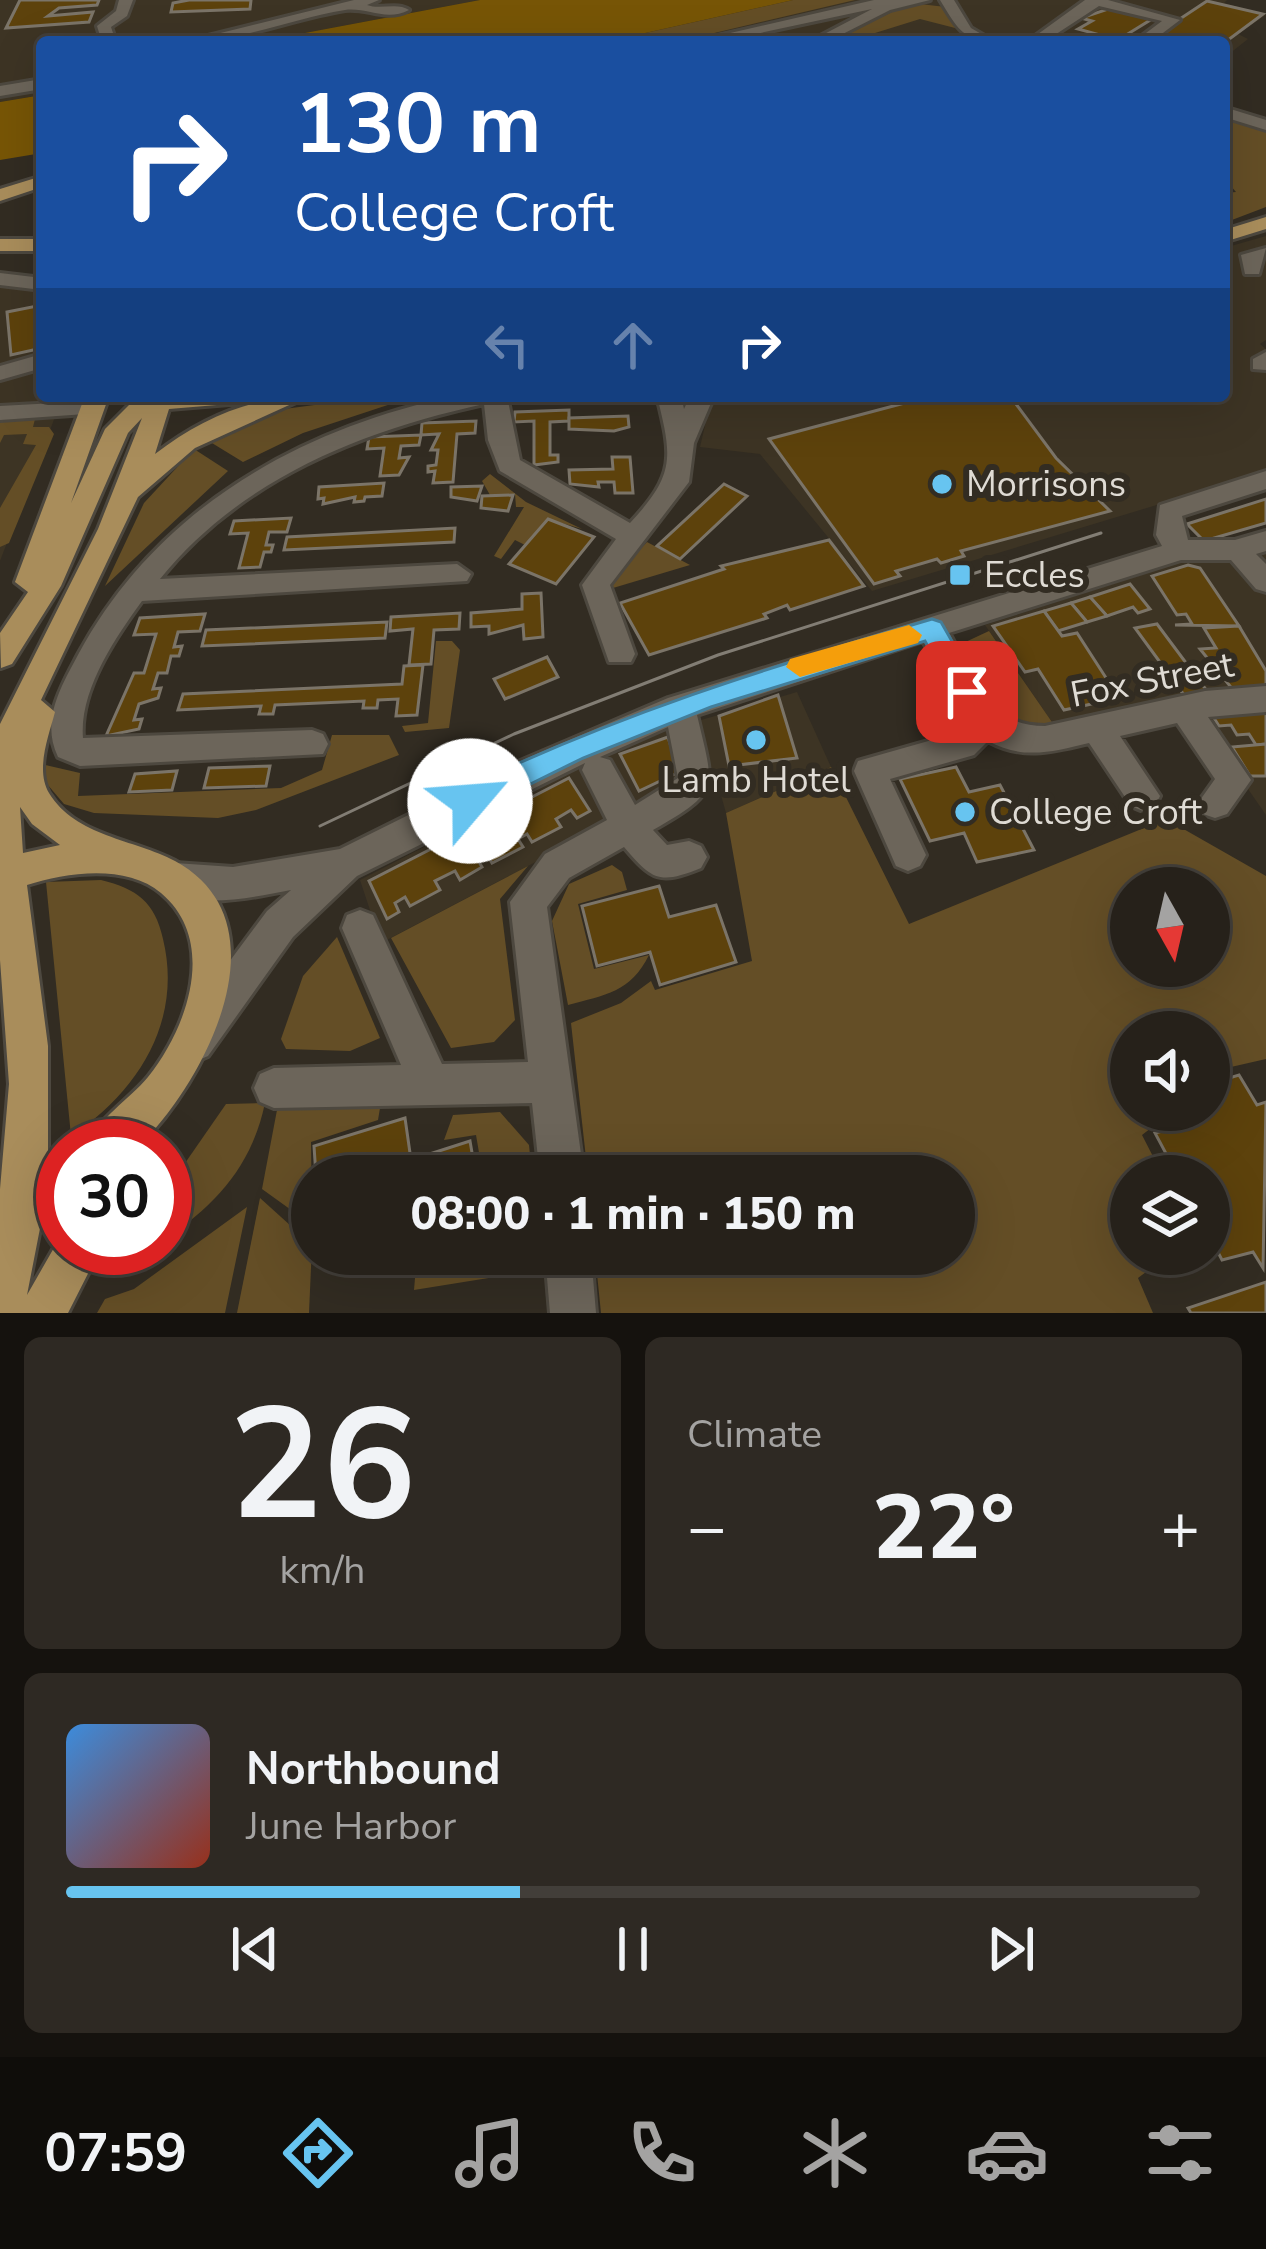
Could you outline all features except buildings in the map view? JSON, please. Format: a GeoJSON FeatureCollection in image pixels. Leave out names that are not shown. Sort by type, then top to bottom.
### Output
{"type":"FeatureCollection","features":[{"type":"Feature","properties":{"kind":"main road"},"geometry":{"type":"LineString","coordinates":[[0,195],[36,184]]}},
{"type":"Feature","properties":{"kind":"main road"},"geometry":{"type":"LineString","coordinates":[[1230,234],[1266,223]]}},
{"type":"Feature","properties":{"kind":"main road"},"geometry":{"type":"LineString","coordinates":[[0,245],[36,246]]}},
{"type":"Feature","properties":{"kind":"main road"},"geometry":{"type":"LineString","coordinates":[[1,658],[130,402]]}},
{"type":"Feature","properties":{"kind":"main road"},"geometry":{"type":"LineString","coordinates":[[1,658],[47,586],[130,402]]}},
{"type":"Feature","properties":{"kind":"main road"},"geometry":{"type":"LineString","coordinates":[[117,515],[131,402]]}},
{"type":"Feature","properties":{"kind":"main road"},"geometry":{"type":"LineString","coordinates":[[0,1313],[12,1209],[32,1104],[3,876],[2,807],[10,742],[31,678],[73,609],[117,515],[136,486],[191,441],[240,414],[278,402]]}},
{"type":"Feature","properties":{"kind":"main road"},"geometry":{"type":"LineString","coordinates":[[73,609],[36,722],[27,776],[39,812],[104,854],[151,864],[176,880],[201,913],[209,948],[208,995],[190,1046],[149,1119]]}},
{"type":"Feature","properties":{"kind":"main road"},"geometry":{"type":"LineString","coordinates":[[3,876],[104,854]]}},
{"type":"Feature","properties":{"kind":"main road"},"geometry":{"type":"LineString","coordinates":[[135,1119],[166,1088]]}},
{"type":"Feature","properties":{"kind":"main road"},"geometry":{"type":"LineString","coordinates":[[43,1313],[64,1275]]}},
{"type":"Feature","properties":{"kind":"street"},"geometry":{"type":"LineString","coordinates":[[107,36],[104,26],[122,13],[126,0]]}},
{"type":"Feature","properties":{"kind":"street"},"geometry":{"type":"LineString","coordinates":[[218,36],[372,0]]}},
{"type":"Feature","properties":{"kind":"street"},"geometry":{"type":"LineString","coordinates":[[830,12],[860,0]]}},
{"type":"Feature","properties":{"kind":"street"},"geometry":{"type":"LineString","coordinates":[[724,36],[892,0]]}},
{"type":"Feature","properties":{"kind":"street"},"geometry":{"type":"LineString","coordinates":[[828,36],[886,7],[923,0]]}},
{"type":"Feature","properties":{"kind":"street"},"geometry":{"type":"LineString","coordinates":[[933,0],[947,0],[966,31],[976,36]]}},
{"type":"Feature","properties":{"kind":"street"},"geometry":{"type":"LineString","coordinates":[[1044,36],[1094,1],[1173,20],[1150,36]]}},
{"type":"Feature","properties":{"kind":"street"},"geometry":{"type":"LineString","coordinates":[[356,6],[376,13],[402,10]]}},
{"type":"Feature","properties":{"kind":"street"},"geometry":{"type":"LineString","coordinates":[[768,26],[785,36]]}},
{"type":"Feature","properties":{"kind":"street"},"geometry":{"type":"LineString","coordinates":[[1050,32],[1064,36]]}},
{"type":"Feature","properties":{"kind":"street"},"geometry":{"type":"LineString","coordinates":[[0,91],[36,85]]}},
{"type":"Feature","properties":{"kind":"street"},"geometry":{"type":"LineString","coordinates":[[1230,114],[1266,124]]}},
{"type":"Feature","properties":{"kind":"street"},"geometry":{"type":"LineString","coordinates":[[0,279],[36,283]]}},
{"type":"Feature","properties":{"kind":"street"},"geometry":{"type":"LineString","coordinates":[[0,373],[36,363]]}},
{"type":"Feature","properties":{"kind":"street"},"geometry":{"type":"LineString","coordinates":[[0,398],[36,395]]}},
{"type":"Feature","properties":{"kind":"street"},"geometry":{"type":"LineString","coordinates":[[0,413],[111,402]]}},
{"type":"Feature","properties":{"kind":"street"},"geometry":{"type":"LineString","coordinates":[[313,744],[104,754],[69,747],[64,725],[77,686],[131,591],[208,513],[287,459],[361,426],[466,402]]}},
{"type":"Feature","properties":{"kind":"street"},"geometry":{"type":"LineString","coordinates":[[493,402],[509,465],[633,537]]}},
{"type":"Feature","properties":{"kind":"street"},"geometry":{"type":"LineString","coordinates":[[671,402],[682,443]]}},
{"type":"Feature","properties":{"kind":"street"},"geometry":{"type":"LineString","coordinates":[[620,654],[596,585],[611,554],[670,496],[679,478],[682,443],[699,402]]}},
{"type":"Feature","properties":{"kind":"street"},"geometry":{"type":"LineString","coordinates":[[1180,550],[1169,535],[1169,511],[1266,480]]}},
{"type":"Feature","properties":{"kind":"street"},"geometry":{"type":"LineString","coordinates":[[190,1046],[226,1006],[280,924],[345,864],[572,749],[679,707],[1180,550],[1255,551],[1266,582]]}},
{"type":"Feature","properties":{"kind":"street"},"geometry":{"type":"LineString","coordinates":[[131,591],[458,574]]}},
{"type":"Feature","properties":{"kind":"street"},"geometry":{"type":"LineString","coordinates":[[908,855],[870,772],[963,745],[985,724],[932,629]]}},
{"type":"Feature","properties":{"kind":"street","name":"Fox Street"},"geometry":{"type":"LineString","coordinates":[[985,724],[1030,742],[1186,709],[1266,699]]}},
{"type":"Feature","properties":{"kind":"street"},"geometry":{"type":"LineString","coordinates":[[560,1155],[528,902],[546,874],[688,793],[695,778],[679,707]]}},
{"type":"Feature","properties":{"kind":"street"},"geometry":{"type":"LineString","coordinates":[[1186,709],[1234,780],[1215,803]]}},
{"type":"Feature","properties":{"kind":"street"},"geometry":{"type":"LineString","coordinates":[[1097,729],[1143,796]]}},
{"type":"Feature","properties":{"kind":"street"},"geometry":{"type":"LineString","coordinates":[[598,770],[628,826],[660,863],[689,857]]}},
{"type":"Feature","properties":{"kind":"street"},"geometry":{"type":"LineString","coordinates":[[176,880],[232,884],[345,864]]}},
{"type":"Feature","properties":{"kind":"street"},"geometry":{"type":"LineString","coordinates":[[360,928],[431,1085]]}},
{"type":"Feature","properties":{"kind":"street"},"geometry":{"type":"LineString","coordinates":[[274,1088],[554,1082]]}},
{"type":"Feature","properties":{"kind":"street"},"geometry":{"type":"LineString","coordinates":[[569,1275],[572,1313]]}},
{"type":"Feature","properties":{"kind":"shaded area"},"geometry":{"type":"Polygon","coordinates":[[[0,0],[480,0],[289,36],[36,36],[36,96],[0,102],[0,0]]]}},
{"type":"Feature","properties":{"kind":"shaded area"},"geometry":{"type":"Polygon","coordinates":[[[480,0],[793,0],[632,36],[289,36],[480,0]]]}},
{"type":"Feature","properties":{"kind":"shaded area"},"geometry":{"type":"Polygon","coordinates":[[[793,0],[1227,0],[1224,3],[1266,15],[1238,34],[1248,39],[1230,53],[1230,36],[632,36],[793,0]]]}},
{"type":"Feature","properties":{"kind":"shaded area"},"geometry":{"type":"Polygon","coordinates":[[[793,0],[855,0],[702,36],[632,36],[793,0]]]}},
{"type":"Feature","properties":{"kind":"shaded area"},"geometry":{"type":"Polygon","coordinates":[[[911,3],[946,7],[959,29],[920,19],[875,33],[881,36],[842,36],[911,3]]]}},
{"type":"Feature","properties":{"kind":"shaded area"},"geometry":{"type":"Polygon","coordinates":[[[36,96],[36,154],[0,160],[0,102],[36,96]]]}},
{"type":"Feature","properties":{"kind":"shaded area"},"geometry":{"type":"Polygon","coordinates":[[[1230,118],[1266,128],[1266,207],[1230,221],[1230,192],[1236,192],[1230,185],[1230,118]]]}},
{"type":"Feature","properties":{"kind":"shaded area"},"geometry":{"type":"Polygon","coordinates":[[[1266,236],[1266,340],[1260,344],[1266,349],[1266,472],[872,591],[760,454],[700,447],[711,402],[1230,402],[1230,246],[1266,236]]]}},
{"type":"Feature","properties":{"kind":"shaded area"},"geometry":{"type":"Polygon","coordinates":[[[0,271],[36,276],[36,402],[61,402],[0,561],[0,271]]]}},
{"type":"Feature","properties":{"kind":"shaded area"},"geometry":{"type":"Polygon","coordinates":[[[337,402],[397,402],[303,433],[243,462],[207,440],[284,409],[337,402]]]}},
{"type":"Feature","properties":{"kind":"shaded area"},"geometry":{"type":"Polygon","coordinates":[[[35,419],[33,427],[49,427],[54,434],[9,543],[0,547],[0,508],[36,445],[23,444],[27,434],[4,435],[0,443],[0,420],[35,419]]]}},
{"type":"Feature","properties":{"kind":"shaded area"},"geometry":{"type":"Polygon","coordinates":[[[194,449],[228,471],[105,586],[144,503],[194,449]]]}},
{"type":"Feature","properties":{"kind":"shaded area"},"geometry":{"type":"Polygon","coordinates":[[[490,474],[526,502],[582,529],[548,519],[525,545],[515,540],[501,559],[494,556],[524,507],[516,507],[515,494],[490,495],[482,481],[490,474]]]}},
{"type":"Feature","properties":{"kind":"shaded area"},"geometry":{"type":"Polygon","coordinates":[[[647,542],[690,565],[613,588],[611,578],[647,542]]]}},
{"type":"Feature","properties":{"kind":"shaded area"},"geometry":{"type":"Polygon","coordinates":[[[1266,554],[1266,815],[1196,714],[1054,725],[985,625],[1184,561],[1241,561],[1266,554]]]}},
{"type":"Feature","properties":{"kind":"shaded area"},"geometry":{"type":"Polygon","coordinates":[[[989,631],[1054,725],[1015,724],[983,695],[959,645],[989,631]]]}},
{"type":"Feature","properties":{"kind":"shaded area"},"geometry":{"type":"Polygon","coordinates":[[[436,641],[452,641],[460,650],[449,728],[405,732],[402,726],[428,723],[436,641]]]}},
{"type":"Feature","properties":{"kind":"shaded area"},"geometry":{"type":"Polygon","coordinates":[[[797,692],[831,767],[726,813],[717,781],[669,792],[381,943],[360,880],[593,760],[677,727],[797,692]]]}},
{"type":"Feature","properties":{"kind":"shaded area"},"geometry":{"type":"Polygon","coordinates":[[[332,735],[389,735],[399,755],[256,810],[218,818],[94,813],[64,804],[41,777],[41,764],[80,773],[78,796],[281,788],[322,770],[332,735]]]}},
{"type":"Feature","properties":{"kind":"shaded area"},"geometry":{"type":"Polygon","coordinates":[[[831,767],[909,924],[1166,819],[1266,876],[1266,1059],[1230,1067],[1230,1011],[1110,1011],[1110,1131],[1147,1131],[1142,1135],[1152,1155],[1110,1155],[1110,1275],[1142,1275],[1138,1278],[1153,1313],[601,1313],[597,1275],[975,1275],[975,1155],[586,1155],[571,1023],[621,1003],[651,981],[655,990],[752,961],[726,813],[831,767]]]}},
{"type":"Feature","properties":{"kind":"shaded area"},"geometry":{"type":"Polygon","coordinates":[[[612,865],[622,872],[627,890],[578,904],[594,969],[649,955],[625,984],[568,1005],[552,921],[569,884],[612,865]]]}},
{"type":"Feature","properties":{"kind":"shaded area"},"geometry":{"type":"Polygon","coordinates":[[[528,866],[500,899],[515,1020],[494,1042],[451,1048],[391,938],[528,866]]]}},
{"type":"Feature","properties":{"kind":"shaded area"},"geometry":{"type":"Polygon","coordinates":[[[101,880],[125,888],[149,906],[163,939],[166,998],[150,1052],[135,1076],[94,1119],[69,1119],[46,882],[101,880]]]}},
{"type":"Feature","properties":{"kind":"shaded area"},"geometry":{"type":"Polygon","coordinates":[[[337,937],[380,1038],[350,1051],[286,1049],[281,1039],[303,976],[337,937]]]}},
{"type":"Feature","properties":{"kind":"shaded area"},"geometry":{"type":"Polygon","coordinates":[[[265,1103],[241,1164],[192,1219],[192,1153],[226,1104],[265,1103]]]}},
{"type":"Feature","properties":{"kind":"shaded area"},"geometry":{"type":"Polygon","coordinates":[[[380,1108],[378,1120],[311,1142],[311,1155],[291,1155],[291,1210],[262,1189],[277,1110],[380,1108]]]}},
{"type":"Feature","properties":{"kind":"shaded area"},"geometry":{"type":"Polygon","coordinates":[[[500,1112],[529,1145],[530,1155],[479,1155],[476,1135],[444,1140],[453,1115],[500,1112]]]}},
{"type":"Feature","properties":{"kind":"shaded area"},"geometry":{"type":"Polygon","coordinates":[[[260,1198],[291,1226],[291,1275],[311,1275],[309,1313],[237,1313],[260,1198]]]}},
{"type":"Feature","properties":{"kind":"shaded area"},"geometry":{"type":"Polygon","coordinates":[[[247,1207],[225,1313],[97,1313],[105,1299],[134,1289],[153,1275],[192,1275],[192,1247],[247,1207]]]}},
{"type":"Feature","properties":{"kind":"shaded area"},"geometry":{"type":"Polygon","coordinates":[[[415,1275],[502,1275],[501,1276],[414,1290],[415,1275]]]}},
{"type":"Feature","properties":{"kind":"tram line"},"geometry":{"type":"LineString","coordinates":[[320,826],[514,734],[718,655],[1101,533]]}},
{"type":"Feature","properties":{"kind":"slow traffic"},"geometry":{"type":"LineString","coordinates":[[800,667],[909,635]]}},
{"type":"Feature","properties":{"kind":"place","name":"Morrisons"},"geometry":{"type":"Point","coordinates":[942,484]}},
{"type":"Feature","properties":{"kind":"place","name":"Eccles"},"geometry":{"type":"Point","coordinates":[960,575]}},
{"type":"Feature","properties":{"kind":"place","name":"Lamb Hotel"},"geometry":{"type":"Point","coordinates":[756,740]}},
{"type":"Feature","properties":{"kind":"place","name":"College Croft"},"geometry":{"type":"Point","coordinates":[965,812]}},
{"type":"Feature","properties":{"kind":"route"},"geometry":{"type":"LineString","coordinates":[[470,801],[572,749],[704,698],[932,629],[967,692]]}}]}
